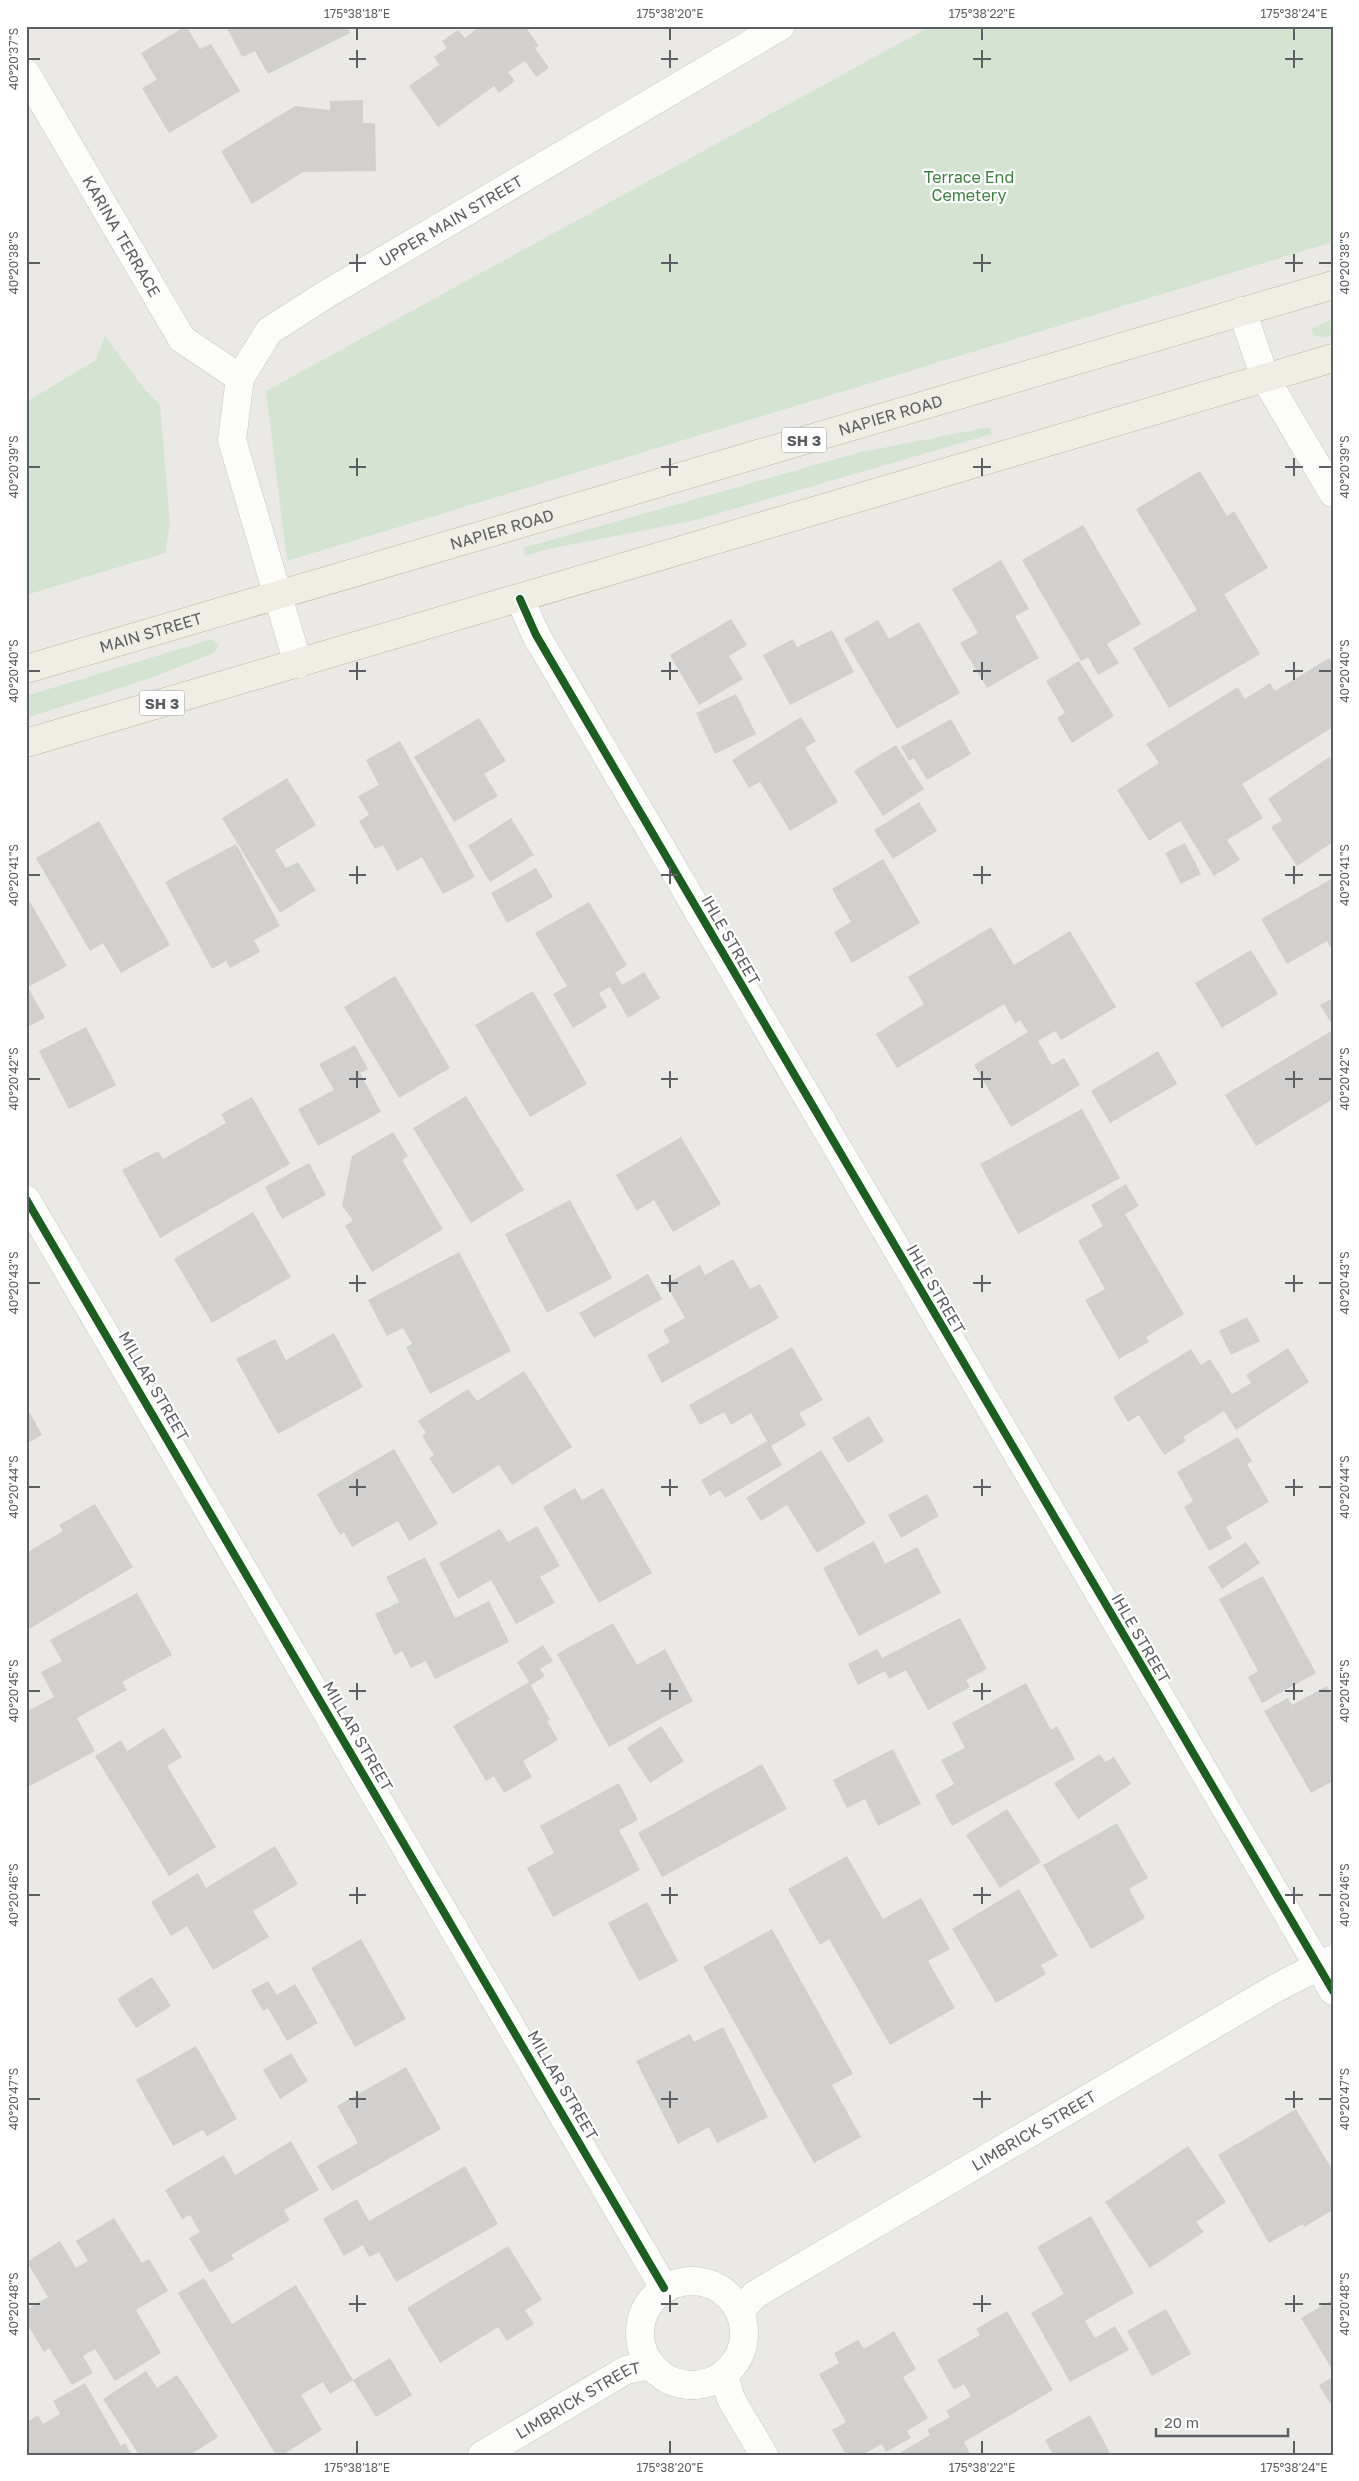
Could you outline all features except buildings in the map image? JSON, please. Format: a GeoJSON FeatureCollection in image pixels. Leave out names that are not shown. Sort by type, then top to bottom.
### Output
{"type":"FeatureCollection","features":[{"type":"Feature","properties":{"kind":"highway","name":"NAPIER ROAD"},"geometry":{"type":"LineString","coordinates":[[276,595],[1333,284]]}},
{"type":"Feature","properties":{"kind":"highway","name":"SH 3"},"geometry":{"type":"LineString","coordinates":[[26,743],[1333,358]]}},
{"type":"Feature","properties":{"kind":"highway","name":"MAIN STREET"},"geometry":{"type":"LineString","coordinates":[[26,669],[276,595]]}},
{"type":"Feature","properties":{"kind":"street","name":"UPPER MAIN STREET"},"geometry":{"type":"LineString","coordinates":[[298,664],[276,595],[232,440],[240,378],[269,332],[325,295],[781,26]]}},
{"type":"Feature","properties":{"kind":"street","name":"KARINA TERRACE"},"geometry":{"type":"LineString","coordinates":[[26,73],[182,339],[240,378]]}},
{"type":"Feature","properties":{"kind":"street"},"geometry":{"type":"LineString","coordinates":[[1242,311],[1265,378],[1333,493]]}},
{"type":"Feature","properties":{"kind":"street","name":"IHLE STREET"},"geometry":{"type":"LineString","coordinates":[[520,599],[536,635],[1325,1963],[1333,1991]]}},
{"type":"Feature","properties":{"kind":"street","name":"MILLAR STREET"},"geometry":{"type":"LineString","coordinates":[[26,1199],[664,2288]]}},
{"type":"Feature","properties":{"kind":"street","name":"LIMBRICK STREET"},"geometry":{"type":"LineString","coordinates":[[740,2310],[756,2294],[1274,1989],[1325,1963]]}},
{"type":"Feature","properties":{"kind":"street"},"geometry":{"type":"LineString","coordinates":[[698,2281],[715,2285],[730,2296],[740,2310],[745,2327],[744,2346],[736,2362],[724,2376],[709,2384],[693,2386],[676,2384],[661,2376],[650,2365],[642,2349],[639,2332],[643,2316],[651,2300],[664,2288],[680,2282],[698,2281]]}},
{"type":"Feature","properties":{"kind":"street","name":"LIMBRICK STREET"},"geometry":{"type":"LineString","coordinates":[[482,2455],[626,2370],[650,2365]]}},
{"type":"Feature","properties":{"kind":"street"},"geometry":{"type":"LineString","coordinates":[[724,2376],[732,2399],[764,2455]]}},
{"type":"Feature","properties":{"kind":"green space","name":"Terrace End Cemetery"},"geometry":{"type":"Polygon","coordinates":[[[931,26],[1333,26],[1333,242],[287,561],[266,391],[931,26]]]}},
{"type":"Feature","properties":{"kind":"green space"},"geometry":{"type":"Polygon","coordinates":[[[1333,319],[1333,335],[1323,338],[1313,335],[1312,328],[1333,319]]]}},
{"type":"Feature","properties":{"kind":"green space"},"geometry":{"type":"Polygon","coordinates":[[[105,336],[142,386],[160,405],[170,524],[165,553],[26,595],[26,402],[96,360],[105,336]]]}},
{"type":"Feature","properties":{"kind":"green space"},"geometry":{"type":"Polygon","coordinates":[[[989,427],[992,434],[692,521],[548,549],[525,556],[523,548],[857,453],[989,427]]]}},
{"type":"Feature","properties":{"kind":"green space"},"geometry":{"type":"Polygon","coordinates":[[[212,639],[219,645],[214,653],[151,678],[26,718],[26,696],[212,639]]]}},
{"type":"Feature","properties":{"kind":"cycle path"},"geometry":{"type":"LineString","coordinates":[[520,599],[536,635],[1333,1991]]}},
{"type":"Feature","properties":{"kind":"cycle path"},"geometry":{"type":"LineString","coordinates":[[26,1199],[664,2288]]}}]}
